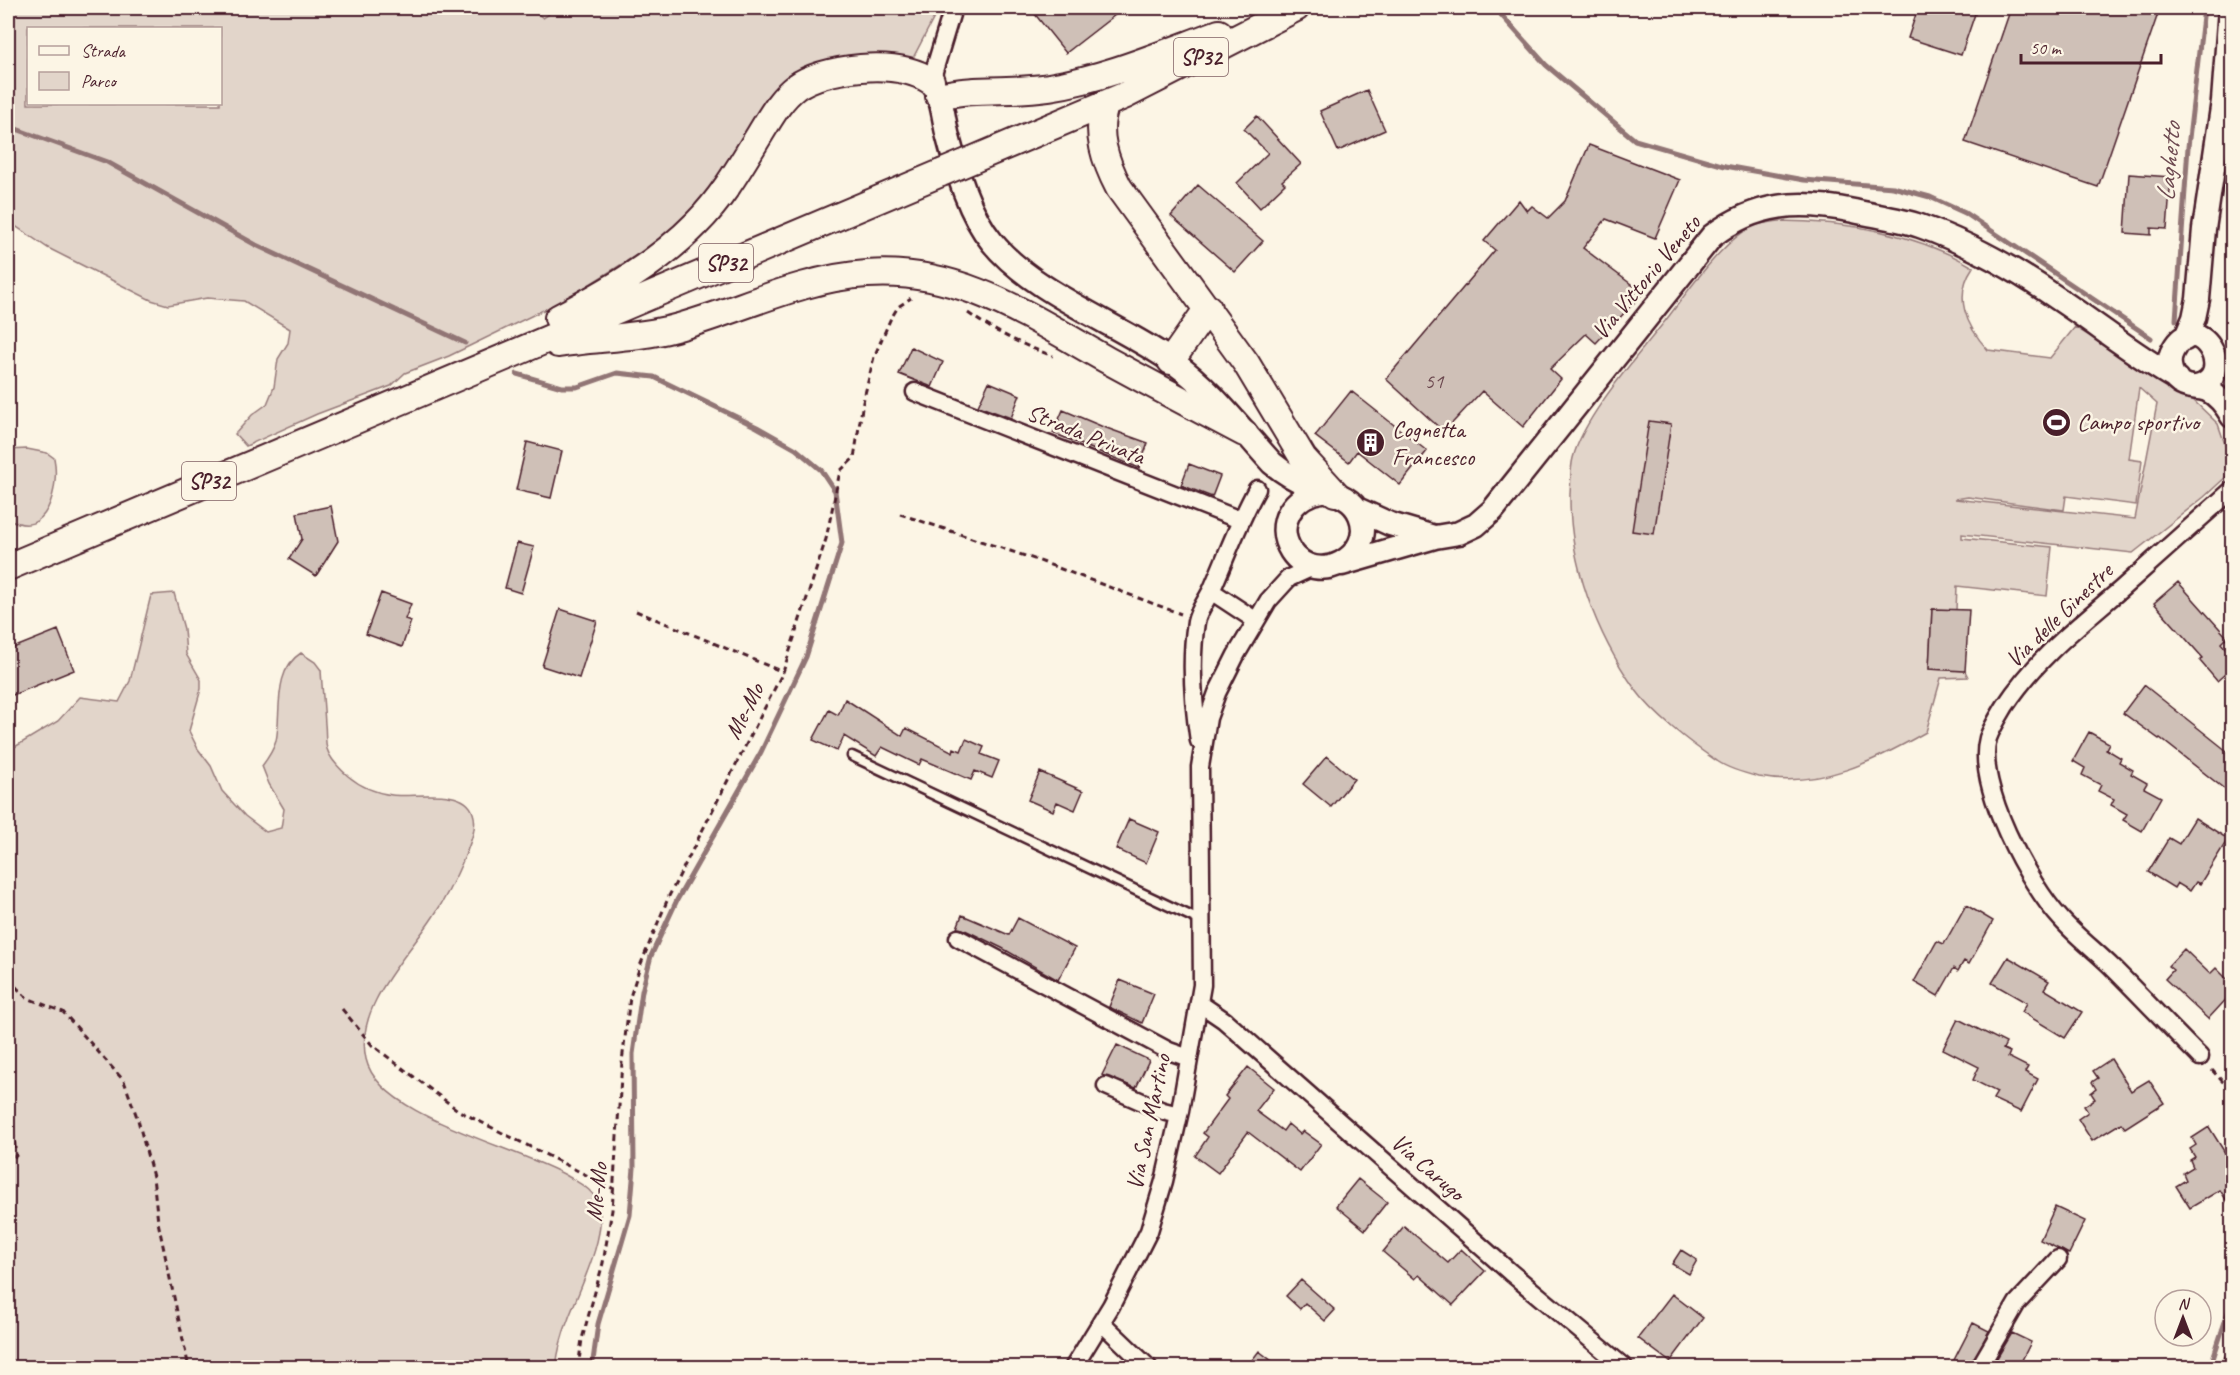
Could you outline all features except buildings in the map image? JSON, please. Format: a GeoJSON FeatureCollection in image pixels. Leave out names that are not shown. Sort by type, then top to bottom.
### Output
{"type":"FeatureCollection","features":[{"type":"Feature","properties":{"kind":"main road"},"geometry":{"type":"LineString","coordinates":[[410,396],[413,387],[423,378],[528,333],[578,307],[628,277],[676,242],[697,224],[720,197],[781,102],[801,84],[823,76],[871,68],[909,72],[923,76],[935,89],[1039,89],[1081,80],[1219,33],[1277,8]]}},
{"type":"Feature","properties":{"kind":"main road","name":"SP32"},"geometry":{"type":"LineString","coordinates":[[8,567],[1106,104],[1148,85],[1296,8]]}},
{"type":"Feature","properties":{"kind":"main road"},"geometry":{"type":"LineString","coordinates":[[1106,104],[1102,120],[1102,143],[1115,180],[1134,211],[1208,308],[1250,368],[1303,458],[1328,492]]}},
{"type":"Feature","properties":{"kind":"main road"},"geometry":{"type":"LineString","coordinates":[[510,354],[588,339],[667,330],[838,278],[878,273],[923,276],[955,283],[996,300],[1244,433]]}},
{"type":"Feature","properties":{"kind":"main road"},"geometry":{"type":"LineString","coordinates":[[1171,361],[1208,308]]}},
{"type":"Feature","properties":{"kind":"street"},"geometry":{"type":"LineString","coordinates":[[953,8],[935,89],[950,146],[964,186],[980,224],[992,242],[1009,259],[1040,283],[1171,361],[1210,394],[1272,463],[1294,478],[1348,499],[1357,509],[1390,524],[1435,537]]}},
{"type":"Feature","properties":{"kind":"street"},"geometry":{"type":"LineString","coordinates":[[2220,371],[2212,381],[2187,383],[2171,370],[2169,361],[2188,343],[2198,299],[2204,229],[2223,101],[2230,8]]}},
{"type":"Feature","properties":{"kind":"street","name":"Via Vittorio Veneto"},"geometry":{"type":"LineString","coordinates":[[1435,537],[1468,529],[1493,510],[1712,236],[1738,218],[1766,208],[1811,206],[1842,209],[1920,226],[2002,264],[2062,301],[2119,342]]}},
{"type":"Feature","properties":{"kind":"street"},"geometry":{"type":"LineString","coordinates":[[2119,342],[2154,352],[2188,343],[2218,349],[2220,371],[2229,411]]}},
{"type":"Feature","properties":{"kind":"street"},"geometry":{"type":"LineString","coordinates":[[2119,342],[2139,357],[2187,383],[2214,394],[2229,411]]}},
{"type":"Feature","properties":{"kind":"street","name":"Strada Privata"},"geometry":{"type":"LineString","coordinates":[[915,392],[1240,520]]}},
{"type":"Feature","properties":{"kind":"street"},"geometry":{"type":"LineString","coordinates":[[1272,463],[1283,491],[1287,515],[1284,532],[1287,542],[1296,557],[1313,567],[1330,568],[1435,537]]}},
{"type":"Feature","properties":{"kind":"street"},"geometry":{"type":"LineString","coordinates":[[1201,756],[1195,717],[1193,676],[1197,620],[1240,520],[1257,489]]}},
{"type":"Feature","properties":{"kind":"street","name":"Via delle Ginestre"},"geometry":{"type":"LineString","coordinates":[[2200,1057],[2113,968],[2061,919],[2045,900],[2018,853],[1996,807],[1985,757],[1988,738],[1998,718],[2015,691],[2049,651],[2232,490]]}},
{"type":"Feature","properties":{"kind":"street"},"geometry":{"type":"LineString","coordinates":[[1287,515],[1302,497],[1328,492]]}},
{"type":"Feature","properties":{"kind":"street"},"geometry":{"type":"LineString","coordinates":[[1342,564],[1351,557],[1361,541],[1362,525],[1357,509]]}},
{"type":"Feature","properties":{"kind":"street","name":"Via San Martino"},"geometry":{"type":"LineString","coordinates":[[1278,589],[1285,563],[1287,542]]}},
{"type":"Feature","properties":{"kind":"street","name":"Via San Martino"},"geometry":{"type":"LineString","coordinates":[[1072,1368],[1101,1322],[1149,1232],[1164,1181],[1179,1115],[1199,1003],[1202,966],[1201,756],[1208,718],[1217,693],[1255,620],[1278,589],[1294,575],[1313,567]]}},
{"type":"Feature","properties":{"kind":"street"},"geometry":{"type":"LineString","coordinates":[[1211,591],[1255,620]]}},
{"type":"Feature","properties":{"kind":"street"},"geometry":{"type":"LineString","coordinates":[[958,938],[1169,1051],[1189,1058]]}},
{"type":"Feature","properties":{"kind":"street","name":"Via Carugo"},"geometry":{"type":"LineString","coordinates":[[1199,1003],[1224,1020],[1495,1258],[1625,1368]]}},
{"type":"Feature","properties":{"kind":"street"},"geometry":{"type":"LineString","coordinates":[[1106,1086],[1162,1111],[1179,1115]]}},
{"type":"Feature","properties":{"kind":"street"},"geometry":{"type":"LineString","coordinates":[[1979,1368],[2017,1303],[2058,1259]]}},
{"type":"Feature","properties":{"kind":"street"},"geometry":{"type":"LineString","coordinates":[[1101,1322],[1149,1368]]}},
{"type":"Feature","properties":{"kind":"lane"},"geometry":{"type":"LineString","coordinates":[[852,756],[1202,921]]}},
{"type":"Feature","properties":{"kind":"path","name":"Me-Mo"},"geometry":{"type":"LineString","coordinates":[[578,1368],[582,1339],[603,1263],[614,1189],[622,1062],[630,997],[640,966],[669,896],[783,672],[826,539],[840,471],[854,458],[863,402],[874,357],[898,307],[909,298],[920,297]]}},
{"type":"Feature","properties":{"kind":"path"},"geometry":{"type":"LineString","coordinates":[[967,312],[990,329],[1028,347],[1060,358]]}},
{"type":"Feature","properties":{"kind":"path"},"geometry":{"type":"LineString","coordinates":[[900,514],[1197,620]]}},
{"type":"Feature","properties":{"kind":"path"},"geometry":{"type":"LineString","coordinates":[[636,611],[783,672]]}},
{"type":"Feature","properties":{"kind":"path"},"geometry":{"type":"LineString","coordinates":[[8,979],[27,998],[63,1012],[124,1081],[138,1120],[153,1177],[158,1222],[189,1368]]}},
{"type":"Feature","properties":{"kind":"path"},"geometry":{"type":"LineString","coordinates":[[342,1009],[372,1045],[459,1111],[614,1189]]}},
{"type":"Feature","properties":{"kind":"path"},"geometry":{"type":"LineString","coordinates":[[2200,1057],[2232,1089]]}},
{"type":"Feature","properties":{"kind":"path"},"geometry":{"type":"LineString","coordinates":[[8,1122],[14,1137],[16,1156],[8,1160]]}},
{"type":"Feature","properties":{"kind":"path"},"geometry":{"type":"LineString","coordinates":[[2220,1368],[2232,1344]]}},
{"type":"Feature","properties":{"kind":"green space"},"geometry":{"type":"Polygon","coordinates":[[[8,8],[531,8],[543,18],[552,8],[939,8],[913,58],[828,63],[723,184],[670,234],[566,299],[449,356],[405,373],[391,386],[317,414],[246,446],[235,434],[252,415],[267,404],[274,387],[278,359],[288,343],[290,329],[244,301],[207,298],[168,305],[151,300],[48,248],[8,221],[8,8]]]}},
{"type":"Feature","properties":{"kind":"green space"},"geometry":{"type":"Polygon","coordinates":[[[1776,221],[1829,223],[1879,231],[1928,245],[1973,267],[1967,278],[1963,300],[1968,321],[1988,350],[2050,358],[2075,327],[2191,398],[2218,424],[2227,450],[2228,475],[2133,553],[1962,534],[1962,538],[2052,547],[2047,596],[1957,586],[1956,610],[1932,609],[1929,669],[1965,671],[1968,677],[1941,678],[1926,732],[1887,753],[1846,770],[1825,776],[1782,780],[1759,777],[1717,761],[1662,718],[1635,689],[1608,645],[1588,597],[1574,546],[1570,494],[1573,458],[1579,441],[1601,404],[1629,365],[1697,279],[1733,240],[1756,225],[1776,221]],[[2139,388],[2129,459],[2142,461],[2136,505],[2066,496],[2064,510],[1968,497],[1955,499],[2135,519],[2157,404],[2139,388]]]}},
{"type":"Feature","properties":{"kind":"green space"},"geometry":{"type":"Polygon","coordinates":[[[27,449],[47,453],[54,458],[55,483],[48,508],[41,517],[32,523],[21,524],[8,518],[8,450],[27,449]]]}},
{"type":"Feature","properties":{"kind":"green space"},"geometry":{"type":"Polygon","coordinates":[[[174,593],[184,629],[186,654],[201,680],[201,689],[189,731],[198,749],[211,766],[222,791],[245,816],[266,832],[281,828],[284,809],[269,784],[262,766],[276,741],[282,682],[292,661],[301,653],[315,662],[321,670],[327,749],[345,773],[363,786],[386,794],[438,795],[460,799],[473,813],[475,824],[473,835],[450,887],[433,917],[397,966],[375,1002],[364,1040],[366,1059],[376,1080],[396,1098],[454,1129],[547,1166],[579,1183],[595,1197],[599,1207],[599,1233],[590,1264],[564,1331],[556,1367],[8,1367],[8,751],[58,721],[80,697],[119,702],[130,681],[151,595],[174,593]]]}},
{"type":"Feature","properties":{"kind":"waterway"},"geometry":{"type":"LineString","coordinates":[[1495,8],[1546,65],[1635,140],[1725,166],[1804,180],[1893,187],[1930,197],[1965,213],[2151,338]]}},
{"type":"Feature","properties":{"kind":"waterway","name":"Laghetto"},"geometry":{"type":"LineString","coordinates":[[2176,320],[2188,147],[2204,8]]}},
{"type":"Feature","properties":{"kind":"waterway"},"geometry":{"type":"LineString","coordinates":[[8,126],[107,162],[256,245],[465,343]]}},
{"type":"Feature","properties":{"kind":"waterway"},"geometry":{"type":"LineString","coordinates":[[517,374],[562,387],[577,387],[617,373],[654,377],[757,427],[796,449],[821,470],[835,491],[842,543],[806,657],[761,752],[677,900],[651,956],[642,991],[633,1054],[634,1168],[630,1215],[598,1324],[592,1368]]}},
{"type":"Feature","properties":{"kind":"waterway"},"geometry":{"type":"LineString","coordinates":[[2210,1368],[2232,1300]]}},
{"type":"Feature","properties":{"kind":"place","name":"Campo sportivo"},"geometry":{"type":"Point","coordinates":[2056,422]}},
{"type":"Feature","properties":{"kind":"place","name":"Cognetta Francesco"},"geometry":{"type":"Point","coordinates":[1371,443]}}]}
